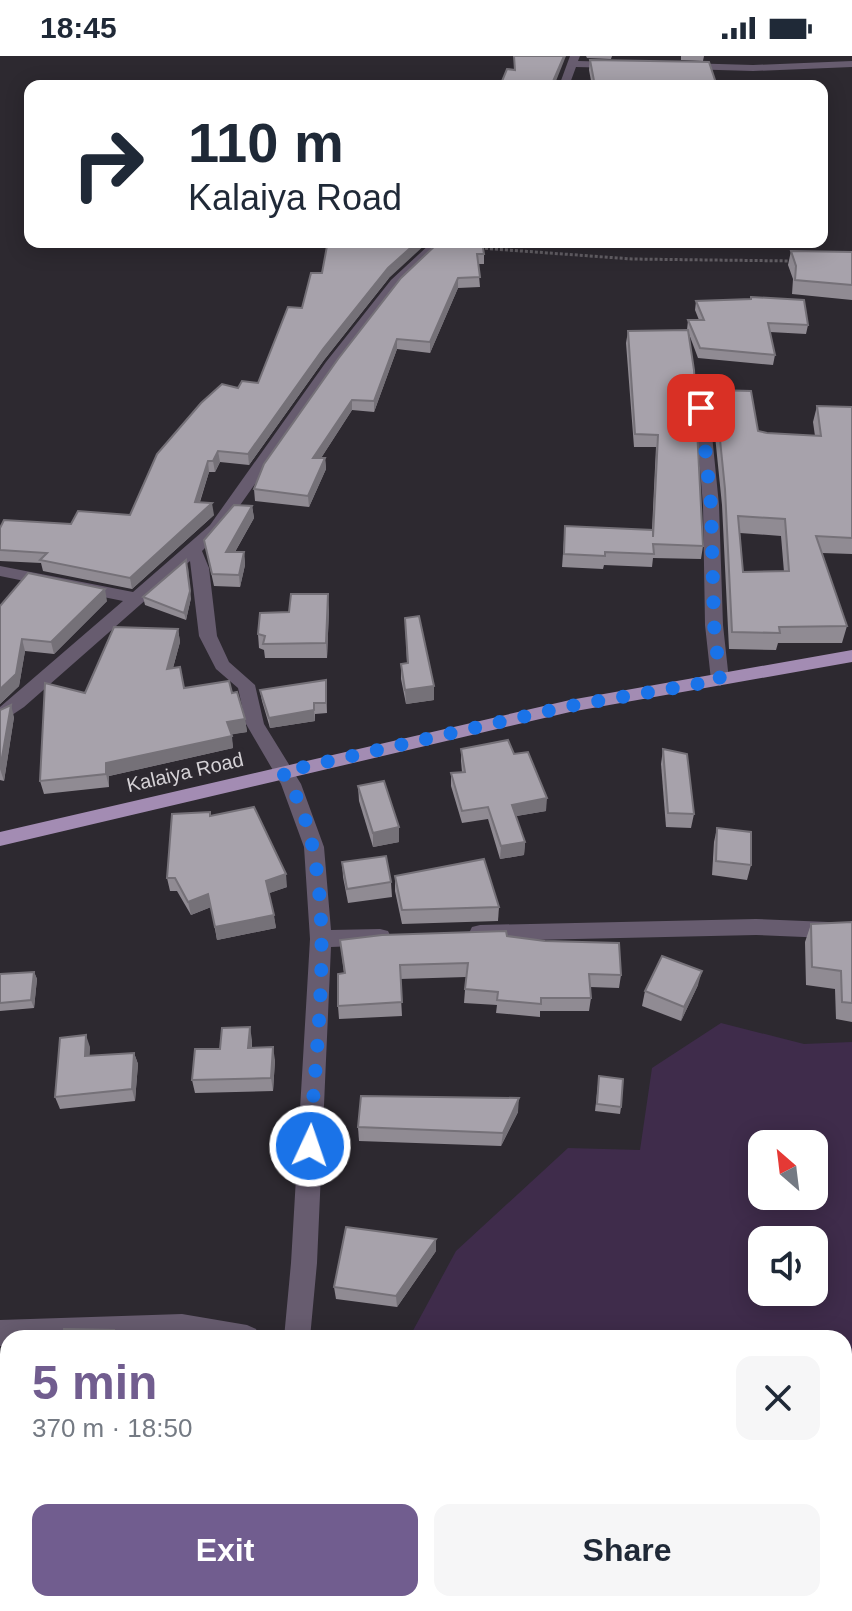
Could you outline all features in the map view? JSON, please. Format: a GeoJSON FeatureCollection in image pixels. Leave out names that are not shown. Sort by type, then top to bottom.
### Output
{"type":"FeatureCollection","features":[{"type":"Feature","properties":{"kind":"main road","name":"Kalaiya Road"},"geometry":{"type":"LineString","coordinates":[[0,839],[570,706],[852,656]]}},
{"type":"Feature","properties":{"kind":"street"},"geometry":{"type":"LineString","coordinates":[[566,80],[574,60],[623,65]]}},
{"type":"Feature","properties":{"kind":"street"},"geometry":{"type":"LineString","coordinates":[[666,65],[753,68],[852,64]]}},
{"type":"Feature","properties":{"kind":"street"},"geometry":{"type":"LineString","coordinates":[[0,717],[73,657],[136,598],[194,552],[216,528],[331,365],[395,283],[433,248]]}},
{"type":"Feature","properties":{"kind":"street"},"geometry":{"type":"LineString","coordinates":[[700,385],[711,505],[714,625],[720,680]]}},
{"type":"Feature","properties":{"kind":"street"},"geometry":{"type":"LineString","coordinates":[[194,552],[201,568],[208,636],[222,665],[246,685],[255,724],[297,796],[314,847],[321,939],[298,1330]]}},
{"type":"Feature","properties":{"kind":"street"},"geometry":{"type":"LineString","coordinates":[[0,571],[136,598]]}},
{"type":"Feature","properties":{"kind":"street"},"geometry":{"type":"LineString","coordinates":[[465,934],[756,927],[852,931]]}},
{"type":"Feature","properties":{"kind":"street"},"geometry":{"type":"LineString","coordinates":[[321,939],[401,936]]}},
{"type":"Feature","properties":{"kind":"street"},"geometry":{"type":"LineString","coordinates":[[91,1330],[182,1327],[200,1330]]}},
{"type":"Feature","properties":{"kind":"path"},"geometry":{"type":"LineString","coordinates":[[468,248],[632,259],[802,261]]}},
{"type":"Feature","properties":{"kind":"shaded area"},"geometry":{"type":"Polygon","coordinates":[[[721,1023],[804,1044],[852,1042],[852,1330],[413,1330],[456,1251],[568,1148],[640,1150],[652,1068],[721,1023]]]}},
{"type":"Feature","properties":{"kind":"building"},"geometry":{"type":"Polygon","coordinates":[[[514,56],[564,56],[554,80],[502,80],[507,69],[515,70],[514,56]]]}},
{"type":"Feature","properties":{"kind":"building"},"geometry":{"type":"Polygon","coordinates":[[[590,60],[709,62],[715,80],[594,80],[590,60]]]}},
{"type":"Feature","properties":{"kind":"building"},"geometry":{"type":"Polygon","coordinates":[[[327,248],[410,248],[388,268],[323,349],[248,454],[218,451],[213,461],[208,461],[195,502],[212,503],[130,578],[40,560],[47,553],[0,550],[0,528],[4,520],[71,524],[78,511],[130,515],[157,454],[201,403],[222,384],[238,388],[242,381],[258,383],[288,307],[302,308],[311,273],[322,273],[327,248]]]}},
{"type":"Feature","properties":{"kind":"building"},"geometry":{"type":"Polygon","coordinates":[[[433,248],[483,248],[484,254],[477,254],[480,277],[458,278],[430,342],[397,339],[374,401],[352,400],[313,458],[325,458],[308,496],[254,489],[264,464],[338,359],[401,278],[433,248]]]}},
{"type":"Feature","properties":{"kind":"building"},"geometry":{"type":"Polygon","coordinates":[[[791,251],[852,252],[852,285],[795,280],[796,266],[791,251]]]}},
{"type":"Feature","properties":{"kind":"building"},"geometry":{"type":"Polygon","coordinates":[[[751,297],[804,300],[808,325],[768,323],[775,355],[700,348],[688,320],[704,320],[696,301],[751,297]]]}},
{"type":"Feature","properties":{"kind":"building"},"geometry":{"type":"Polygon","coordinates":[[[688,330],[694,370],[703,546],[653,544],[654,554],[564,554],[565,526],[653,530],[653,537],[658,435],[635,434],[628,331],[688,330]]]}},
{"type":"Feature","properties":{"kind":"building"},"geometry":{"type":"Polygon","coordinates":[[[715,390],[751,391],[758,431],[767,433],[821,436],[817,406],[852,407],[852,538],[816,536],[847,626],[779,627],[780,633],[732,632],[725,489],[715,390]],[[738,516],[743,572],[789,571],[785,519],[738,516]]]}},
{"type":"Feature","properties":{"kind":"building"},"geometry":{"type":"Polygon","coordinates":[[[234,505],[252,506],[226,552],[244,552],[239,575],[212,574],[204,540],[234,505]]]}},
{"type":"Feature","properties":{"kind":"building"},"geometry":{"type":"Polygon","coordinates":[[[186,560],[190,591],[184,613],[143,597],[186,560]]]}},
{"type":"Feature","properties":{"kind":"building"},"geometry":{"type":"Polygon","coordinates":[[[28,573],[105,589],[51,642],[22,639],[16,674],[0,689],[0,606],[28,573]]]}},
{"type":"Feature","properties":{"kind":"building"},"geometry":{"type":"Polygon","coordinates":[[[291,594],[328,594],[326,643],[263,644],[265,636],[258,634],[260,613],[289,612],[291,594]]]}},
{"type":"Feature","properties":{"kind":"building"},"geometry":{"type":"Polygon","coordinates":[[[419,616],[434,686],[405,690],[401,664],[408,663],[405,618],[419,616]]]}},
{"type":"Feature","properties":{"kind":"building"},"geometry":{"type":"Polygon","coordinates":[[[114,627],[178,629],[167,669],[180,667],[184,688],[229,681],[232,693],[237,692],[245,719],[227,722],[232,736],[106,763],[106,774],[40,781],[45,683],[85,693],[114,627]]]}},
{"type":"Feature","properties":{"kind":"building"},"geometry":{"type":"Polygon","coordinates":[[[326,680],[326,703],[314,703],[314,710],[269,718],[260,690],[326,680]]]}},
{"type":"Feature","properties":{"kind":"building"},"geometry":{"type":"Polygon","coordinates":[[[11,705],[0,769],[0,710],[11,705]]]}},
{"type":"Feature","properties":{"kind":"building"},"geometry":{"type":"Polygon","coordinates":[[[508,740],[514,754],[528,752],[547,798],[512,805],[525,842],[501,846],[488,807],[462,811],[451,773],[465,772],[461,749],[508,740]]]}},
{"type":"Feature","properties":{"kind":"building"},"geometry":{"type":"Polygon","coordinates":[[[663,749],[687,754],[694,814],[668,813],[663,749]]]}},
{"type":"Feature","properties":{"kind":"building"},"geometry":{"type":"Polygon","coordinates":[[[384,781],[399,827],[373,833],[358,786],[384,781]]]}},
{"type":"Feature","properties":{"kind":"building"},"geometry":{"type":"Polygon","coordinates":[[[254,807],[286,874],[266,881],[274,915],[215,927],[208,894],[188,902],[175,878],[167,878],[172,814],[210,812],[210,816],[254,807]]]}},
{"type":"Feature","properties":{"kind":"building"},"geometry":{"type":"Polygon","coordinates":[[[717,828],[751,832],[751,865],[716,861],[717,828]]]}},
{"type":"Feature","properties":{"kind":"building"},"geometry":{"type":"Polygon","coordinates":[[[386,856],[391,882],[347,889],[342,862],[386,856]]]}},
{"type":"Feature","properties":{"kind":"building"},"geometry":{"type":"Polygon","coordinates":[[[484,859],[499,907],[402,910],[395,876],[484,859]]]}},
{"type":"Feature","properties":{"kind":"building"},"geometry":{"type":"Polygon","coordinates":[[[852,922],[852,1003],[842,1002],[841,971],[812,967],[811,924],[852,922]]]}},
{"type":"Feature","properties":{"kind":"building"},"geometry":{"type":"Polygon","coordinates":[[[506,931],[507,936],[545,941],[619,943],[621,975],[589,974],[591,998],[541,998],[541,1004],[497,1000],[498,992],[465,989],[468,963],[400,965],[402,1002],[338,1006],[338,974],[345,973],[340,940],[382,935],[506,931]]]}},
{"type":"Feature","properties":{"kind":"building"},"geometry":{"type":"Polygon","coordinates":[[[662,956],[702,971],[684,1007],[645,991],[662,956]]]}},
{"type":"Feature","properties":{"kind":"building"},"geometry":{"type":"Polygon","coordinates":[[[34,972],[31,1000],[0,1003],[0,974],[34,972]]]}},
{"type":"Feature","properties":{"kind":"building"},"geometry":{"type":"Polygon","coordinates":[[[250,1027],[248,1048],[273,1047],[271,1078],[192,1080],[195,1049],[220,1049],[222,1028],[250,1027]]]}},
{"type":"Feature","properties":{"kind":"building"},"geometry":{"type":"Polygon","coordinates":[[[86,1035],[85,1056],[134,1053],[132,1089],[55,1097],[60,1038],[86,1035]]]}},
{"type":"Feature","properties":{"kind":"building"},"geometry":{"type":"Polygon","coordinates":[[[599,1076],[623,1079],[621,1107],[597,1104],[599,1076]]]}},
{"type":"Feature","properties":{"kind":"building"},"geometry":{"type":"Polygon","coordinates":[[[361,1096],[519,1098],[503,1133],[358,1127],[361,1096]]]}},
{"type":"Feature","properties":{"kind":"building"},"geometry":{"type":"Polygon","coordinates":[[[346,1227],[436,1239],[396,1296],[334,1287],[346,1227]]]}},
{"type":"Feature","properties":{"kind":"route"},"geometry":{"type":"LineString","coordinates":[[310,1146],[321,939],[320,893],[314,847],[297,796],[282,772],[570,706],[720,680],[714,625],[711,505],[701,408]]}}]}
